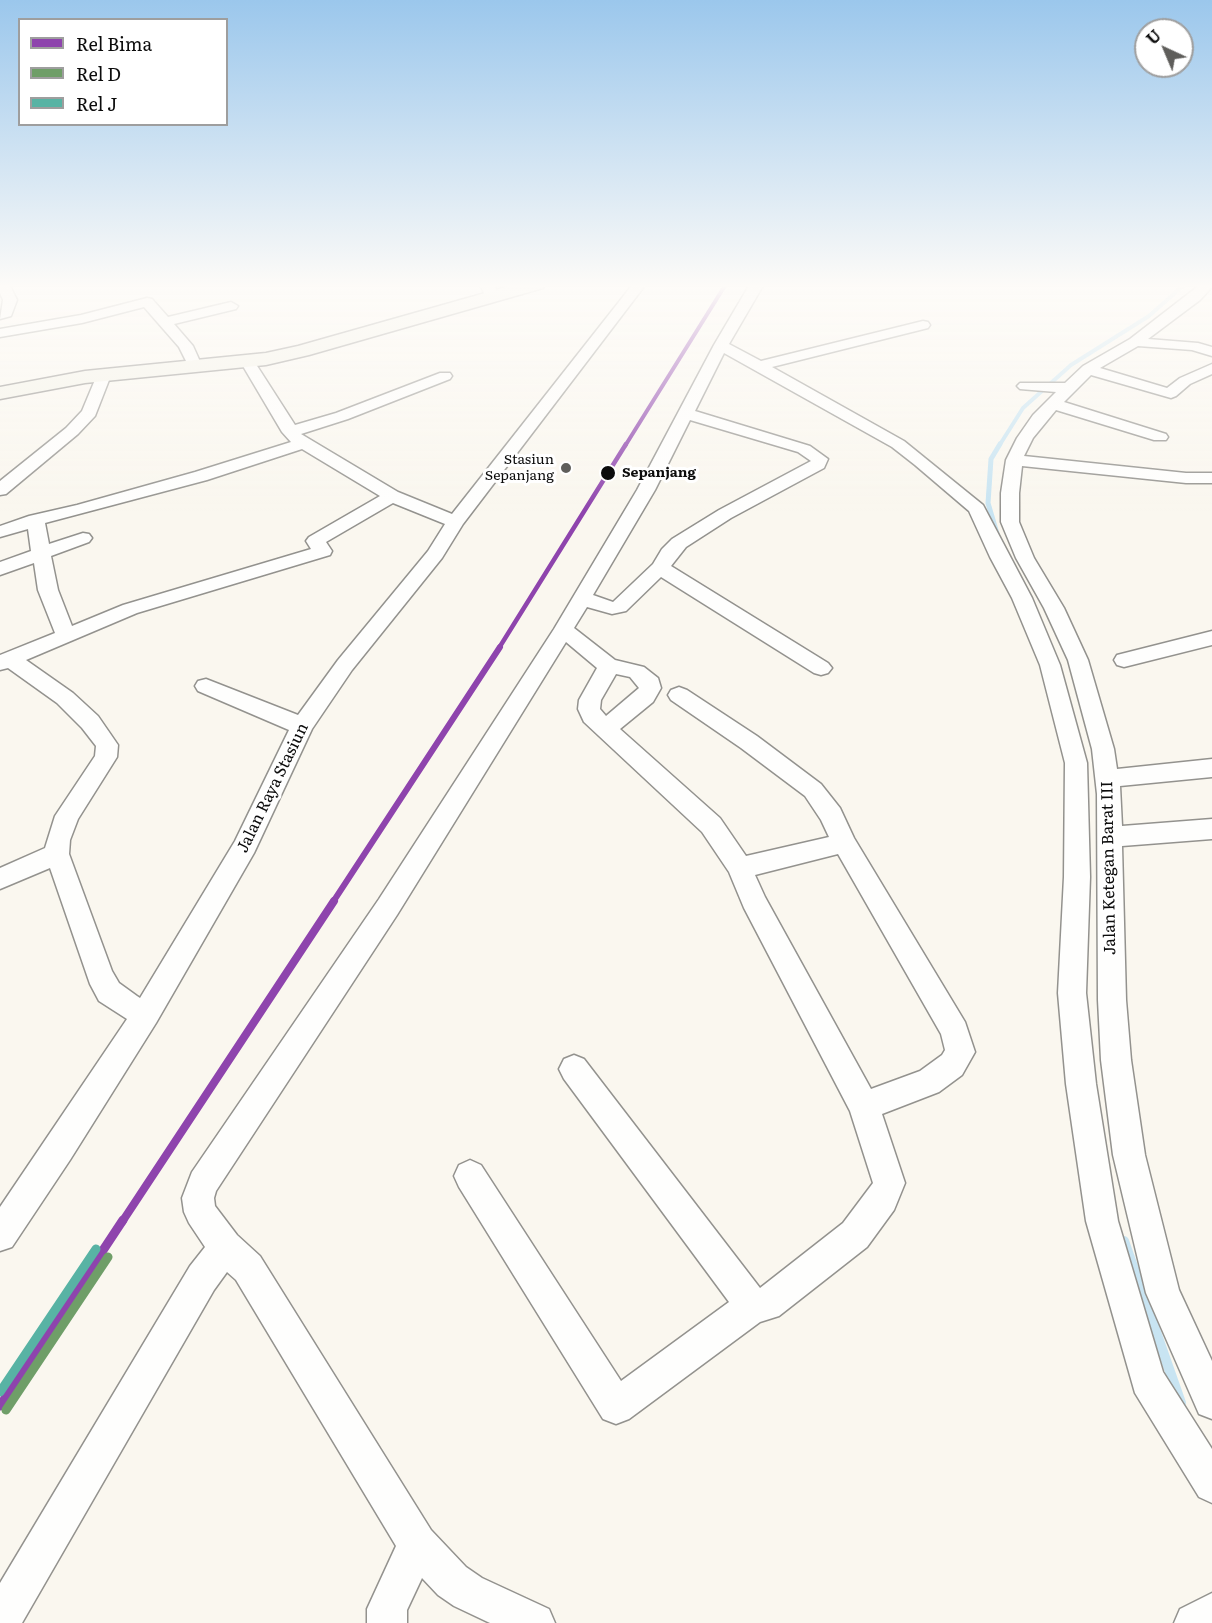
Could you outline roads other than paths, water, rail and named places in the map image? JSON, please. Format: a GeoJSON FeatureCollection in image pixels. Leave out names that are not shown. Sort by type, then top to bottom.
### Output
{"type":"FeatureCollection","features":[{"type":"Feature","properties":{"kind":"main road"},"geometry":{"type":"LineString","coordinates":[[0,393],[104,375],[254,360]]}},
{"type":"Feature","properties":{"kind":"street"},"geometry":{"type":"LineString","coordinates":[[192,360],[195,366]]}},
{"type":"Feature","properties":{"kind":"street","name":"Jalan Raya Stasiun"},"geometry":{"type":"LineString","coordinates":[[0,1235],[59,1149],[146,1014],[245,846],[302,726],[345,665],[435,554],[455,522],[581,360]]}},
{"type":"Feature","properties":{"kind":"street"},"geometry":{"type":"LineString","coordinates":[[535,1623],[468,1592],[452,1581],[417,1544],[248,1268],[225,1247],[200,1212],[198,1198],[203,1183],[388,907],[562,630],[646,490],[714,360]]}},
{"type":"Feature","properties":{"kind":"street"},"geometry":{"type":"LineString","coordinates":[[748,360],[898,444],[995,517]]}},
{"type":"Feature","properties":{"kind":"street"},"geometry":{"type":"LineString","coordinates":[[759,366],[784,360]]}},
{"type":"Feature","properties":{"kind":"street","name":"Jalan Ketegan Barat III"},"geometry":{"type":"LineString","coordinates":[[1104,360],[1088,369],[1065,388],[1024,438],[1014,460],[1010,493],[995,517],[1012,557],[1054,608],[1078,660],[1072,692],[1086,746],[1107,779],[1110,837],[1091,996],[1116,1060],[1129,1155],[1163,1293],[1212,1401]]}},
{"type":"Feature","properties":{"kind":"street"},"geometry":{"type":"LineString","coordinates":[[247,361],[296,438],[392,496],[455,522]]}},
{"type":"Feature","properties":{"kind":"street"},"geometry":{"type":"LineString","coordinates":[[1088,369],[1171,393],[1185,381],[1212,368]]}},
{"type":"Feature","properties":{"kind":"street"},"geometry":{"type":"LineString","coordinates":[[4,484],[72,431],[90,413],[104,375]]}},
{"type":"Feature","properties":{"kind":"street"},"geometry":{"type":"LineString","coordinates":[[0,532],[35,520],[191,479],[445,376]]}},
{"type":"Feature","properties":{"kind":"street"},"geometry":{"type":"LineString","coordinates":[[1025,386],[1065,388]]}},
{"type":"Feature","properties":{"kind":"street"},"geometry":{"type":"LineString","coordinates":[[1054,404],[1160,437]]}},
{"type":"Feature","properties":{"kind":"street"},"geometry":{"type":"LineString","coordinates":[[581,598],[612,608],[620,607],[660,568],[669,553],[679,543],[725,514],[818,464],[820,459],[804,449],[687,414]]}},
{"type":"Feature","properties":{"kind":"street"},"geometry":{"type":"LineString","coordinates":[[1014,460],[1186,478],[1212,478]]}},
{"type":"Feature","properties":{"kind":"street"},"geometry":{"type":"LineString","coordinates":[[5,661],[130,609],[323,551],[315,540],[392,496]]}},
{"type":"Feature","properties":{"kind":"street"},"geometry":{"type":"LineString","coordinates":[[35,520],[55,610],[66,635]]}},
{"type":"Feature","properties":{"kind":"street"},"geometry":{"type":"LineString","coordinates":[[0,569],[83,538]]}},
{"type":"Feature","properties":{"kind":"street"},"geometry":{"type":"LineString","coordinates":[[660,568],[821,669]]}},
{"type":"Feature","properties":{"kind":"street"},"geometry":{"type":"LineString","coordinates":[[562,630],[608,665],[637,672],[650,682],[650,688],[645,697],[604,729]]}},
{"type":"Feature","properties":{"kind":"street"},"geometry":{"type":"LineString","coordinates":[[1124,660],[1212,638]]}},
{"type":"Feature","properties":{"kind":"street"},"geometry":{"type":"LineString","coordinates":[[5,661],[65,698],[90,722],[107,746],[106,757],[67,816],[58,840],[57,854],[100,975],[109,992],[127,1005],[146,1014]]}},
{"type":"Feature","properties":{"kind":"street"},"geometry":{"type":"LineString","coordinates":[[470,1176],[616,1406],[753,1306],[767,1304],[855,1235],[883,1200],[889,1183],[864,1106],[753,900],[740,868],[711,825],[604,729],[589,709],[590,700],[608,670],[608,665]]}},
{"type":"Feature","properties":{"kind":"street"},"geometry":{"type":"LineString","coordinates":[[206,686],[302,726]]}},
{"type":"Feature","properties":{"kind":"street"},"geometry":{"type":"LineString","coordinates":[[679,695],[749,742],[813,790],[831,815],[844,843],[955,1031],[960,1052],[952,1065],[929,1082],[864,1106]]}},
{"type":"Feature","properties":{"kind":"street"},"geometry":{"type":"LineString","coordinates":[[1086,746],[1076,763],[1077,866],[1091,996],[1081,1084],[1102,1221],[1148,1380],[1212,1484]]}},
{"type":"Feature","properties":{"kind":"street"},"geometry":{"type":"LineString","coordinates":[[1107,779],[1212,768]]}},
{"type":"Feature","properties":{"kind":"street"},"geometry":{"type":"LineString","coordinates":[[1110,837],[1212,829]]}},
{"type":"Feature","properties":{"kind":"street"},"geometry":{"type":"LineString","coordinates":[[740,868],[844,843]]}},
{"type":"Feature","properties":{"kind":"street"},"geometry":{"type":"LineString","coordinates":[[0,879],[57,854]]}},
{"type":"Feature","properties":{"kind":"street"},"geometry":{"type":"LineString","coordinates":[[574,1069],[753,1306]]}},
{"type":"Feature","properties":{"kind":"street"},"geometry":{"type":"LineString","coordinates":[[0,1621],[202,1278],[225,1247]]}},
{"type":"Feature","properties":{"kind":"street"},"geometry":{"type":"LineString","coordinates":[[387,1623],[387,1609],[417,1544]]}},
{"type":"Feature","properties":{"kind":"street"},"geometry":{"type":"LineString","coordinates":[[1194,1623],[1212,1613]]}},
{"type":"Feature","properties":{"kind":"waterway"},"geometry":{"type":"LineString","coordinates":[[999,446],[1023,408],[1079,360]]}},
{"type":"Feature","properties":{"kind":"waterway"},"geometry":{"type":"LineString","coordinates":[[998,537],[988,503],[991,459],[1000,444]]}},
{"type":"Feature","properties":{"kind":"waterway"},"geometry":{"type":"LineString","coordinates":[[1124,1241],[1181,1403]]}},
{"type":"Feature","properties":{"kind":"rail line","name":"Bima"},"geometry":{"type":"LineString","coordinates":[[0,1406],[463,706],[679,360]]}},
{"type":"Feature","properties":{"kind":"rail line","name":"J"},"geometry":{"type":"LineString","coordinates":[[0,1392],[96,1249]]}},
{"type":"Feature","properties":{"kind":"rail line","name":"D"},"geometry":{"type":"LineString","coordinates":[[6,1410],[108,1257]]}},
{"type":"Feature","properties":{"kind":"place","name":"Stasiun Sepanjang"},"geometry":{"type":"Point","coordinates":[566,468]}},
{"type":"Feature","properties":{"kind":"place","name":"Sepanjang"},"geometry":{"type":"Point","coordinates":[608,473]}}]}
